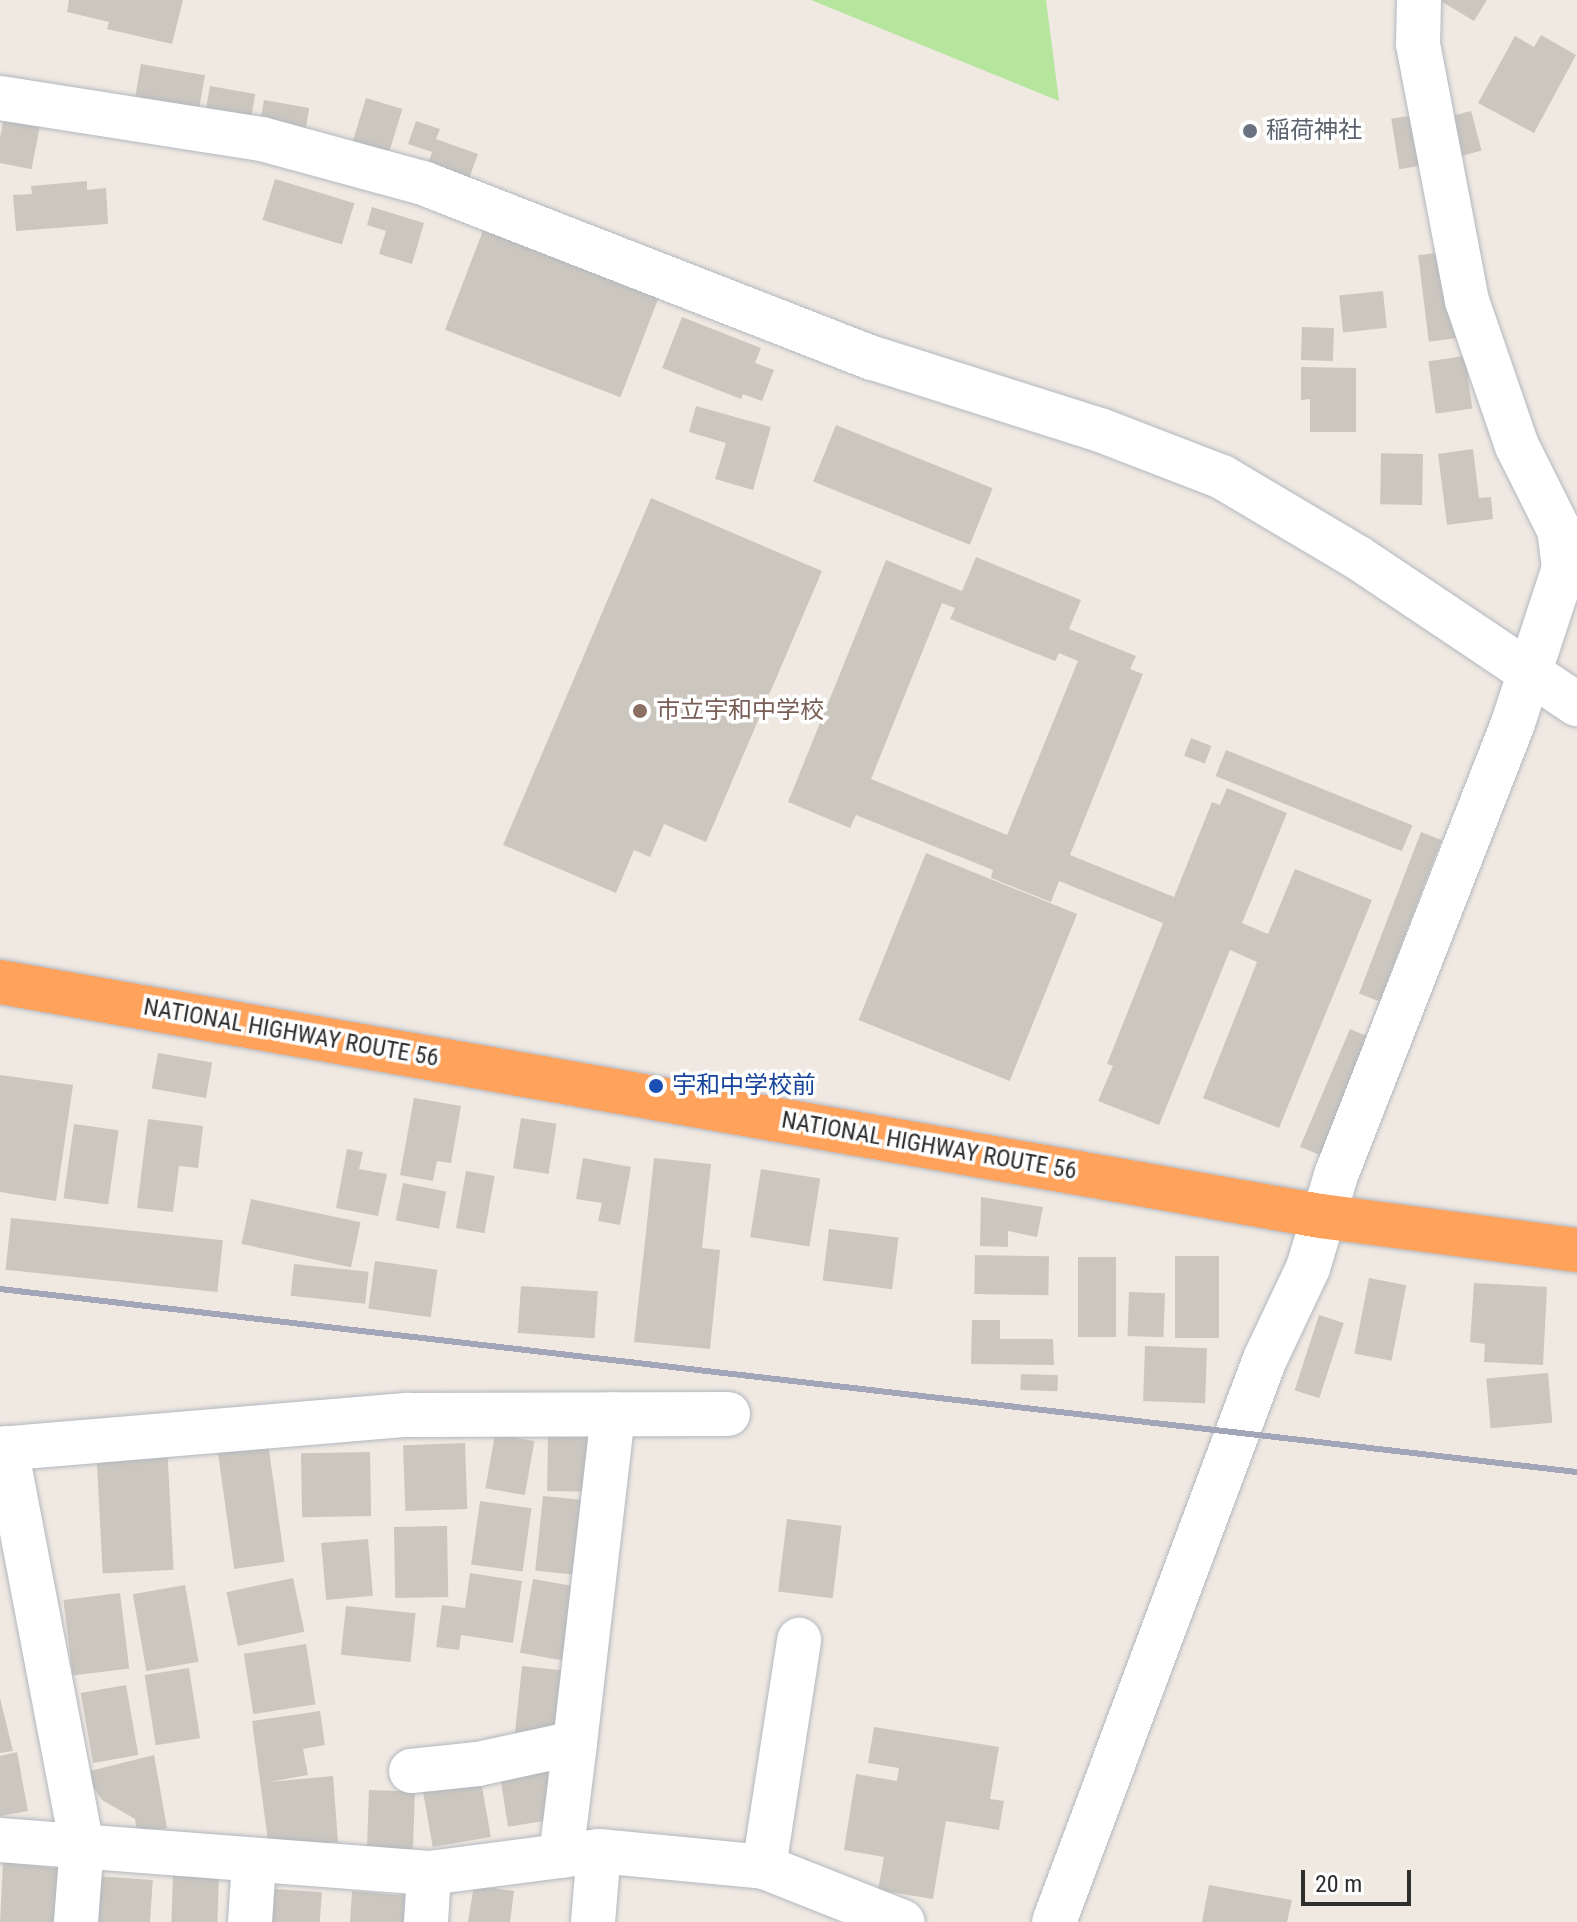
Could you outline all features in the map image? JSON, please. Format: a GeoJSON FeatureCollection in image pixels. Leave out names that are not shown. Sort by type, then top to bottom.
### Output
{"type":"FeatureCollection","features":[{"type":"Feature","properties":{"kind":"highway","name":"NATIONAL HIGHWAY ROUTE 56"},"geometry":{"type":"LineString","coordinates":[[0,982],[1321,1216],[1577,1250]]}},
{"type":"Feature","properties":{"kind":"street"},"geometry":{"type":"LineString","coordinates":[[1054,1922],[1265,1359],[1308,1268],[1321,1216],[1529,672],[1564,568],[1568,525],[1517,446],[1467,301],[1418,44],[1419,0]]}},
{"type":"Feature","properties":{"kind":"street"},"geometry":{"type":"LineString","coordinates":[[0,98],[262,139],[423,183],[828,341],[1100,430],[1222,477],[1357,557],[1577,704]]}},
{"type":"Feature","properties":{"kind":"street"},"geometry":{"type":"LineString","coordinates":[[593,1922],[580,1853],[575,1743],[613,1414]]}},
{"type":"Feature","properties":{"kind":"street"},"geometry":{"type":"LineString","coordinates":[[76,1922],[82,1845],[3,1448],[409,1415],[728,1414]]}},
{"type":"Feature","properties":{"kind":"street"},"geometry":{"type":"LineString","coordinates":[[764,1867],[799,1640]]}},
{"type":"Feature","properties":{"kind":"street"},"geometry":{"type":"LineString","coordinates":[[411,1771],[478,1764],[575,1743]]}},
{"type":"Feature","properties":{"kind":"street"},"geometry":{"type":"LineString","coordinates":[[0,1840],[254,1862],[429,1873],[580,1853],[764,1867],[805,1905],[903,1922]]}},
{"type":"Feature","properties":{"kind":"street"},"geometry":{"type":"LineString","coordinates":[[250,1922],[254,1862]]}},
{"type":"Feature","properties":{"kind":"street"},"geometry":{"type":"LineString","coordinates":[[426,1922],[429,1873]]}},
{"type":"Feature","properties":{"kind":"green space"},"geometry":{"type":"Polygon","coordinates":[[[811,0],[1046,0],[1059,101],[811,0]]]}},
{"type":"Feature","properties":{"kind":"building"},"geometry":{"type":"Polygon","coordinates":[[[69,0],[183,0],[172,44],[107,29],[109,22],[67,12],[69,0]]]}},
{"type":"Feature","properties":{"kind":"building"},"geometry":{"type":"Polygon","coordinates":[[[1439,0],[1487,0],[1474,21],[1439,0]]]}},
{"type":"Feature","properties":{"kind":"building"},"geometry":{"type":"Polygon","coordinates":[[[1541,35],[1576,55],[1534,133],[1478,103],[1515,36],[1534,47],[1541,35]]]}},
{"type":"Feature","properties":{"kind":"building"},"geometry":{"type":"Polygon","coordinates":[[[141,64],[205,75],[196,127],[132,116],[141,64]]]}},
{"type":"Feature","properties":{"kind":"building"},"geometry":{"type":"Polygon","coordinates":[[[210,86],[255,94],[248,135],[203,127],[210,86]]]}},
{"type":"Feature","properties":{"kind":"building"},"geometry":{"type":"Polygon","coordinates":[[[366,98],[402,109],[389,154],[352,143],[366,98]]]}},
{"type":"Feature","properties":{"kind":"building"},"geometry":{"type":"Polygon","coordinates":[[[264,100],[309,108],[303,144],[258,136],[264,100]]]}},
{"type":"Feature","properties":{"kind":"building"},"geometry":{"type":"Polygon","coordinates":[[[1471,111],[1482,151],[1457,157],[1447,117],[1471,111]]]}},
{"type":"Feature","properties":{"kind":"building"},"geometry":{"type":"Polygon","coordinates":[[[1415,115],[1423,165],[1399,169],[1391,119],[1415,115]]]}},
{"type":"Feature","properties":{"kind":"building"},"geometry":{"type":"Polygon","coordinates":[[[4,117],[40,124],[32,169],[0,163],[4,117]]]}},
{"type":"Feature","properties":{"kind":"building"},"geometry":{"type":"Polygon","coordinates":[[[416,121],[440,129],[436,139],[478,154],[468,181],[427,166],[432,152],[408,144],[416,121]]]}},
{"type":"Feature","properties":{"kind":"building"},"geometry":{"type":"Polygon","coordinates":[[[275,179],[354,203],[342,244],[262,220],[275,179]]]}},
{"type":"Feature","properties":{"kind":"building"},"geometry":{"type":"Polygon","coordinates":[[[87,181],[87,190],[106,188],[108,224],[16,231],[13,195],[32,194],[31,186],[87,181]]]}},
{"type":"Feature","properties":{"kind":"building"},"geometry":{"type":"Polygon","coordinates":[[[372,207],[424,223],[412,264],[379,254],[386,231],[367,225],[372,207]]]}},
{"type":"Feature","properties":{"kind":"building"},"geometry":{"type":"Polygon","coordinates":[[[484,228],[660,295],[620,397],[445,330],[484,228]]]}},
{"type":"Feature","properties":{"kind":"building"},"geometry":{"type":"Polygon","coordinates":[[[1445,252],[1456,338],[1429,342],[1418,255],[1445,252]]]}},
{"type":"Feature","properties":{"kind":"building"},"geometry":{"type":"Polygon","coordinates":[[[1383,291],[1387,328],[1343,332],[1339,296],[1383,291]]]}},
{"type":"Feature","properties":{"kind":"building"},"geometry":{"type":"Polygon","coordinates":[[[682,317],[761,348],[755,363],[774,370],[762,401],[743,394],[741,399],[662,368],[682,317]]]}},
{"type":"Feature","properties":{"kind":"building"},"geometry":{"type":"Polygon","coordinates":[[[1302,327],[1334,328],[1333,361],[1301,360],[1302,327]]]}},
{"type":"Feature","properties":{"kind":"building"},"geometry":{"type":"Polygon","coordinates":[[[1465,356],[1472,408],[1436,414],[1428,361],[1465,356]]]}},
{"type":"Feature","properties":{"kind":"building"},"geometry":{"type":"Polygon","coordinates":[[[1301,367],[1356,368],[1356,432],[1310,432],[1310,399],[1301,400],[1301,367]]]}},
{"type":"Feature","properties":{"kind":"building"},"geometry":{"type":"Polygon","coordinates":[[[696,406],[771,427],[753,490],[715,479],[726,443],[689,432],[696,406]]]}},
{"type":"Feature","properties":{"kind":"building"},"geometry":{"type":"Polygon","coordinates":[[[836,425],[993,488],[970,545],[813,482],[836,425]]]}},
{"type":"Feature","properties":{"kind":"building"},"geometry":{"type":"Polygon","coordinates":[[[1473,449],[1479,498],[1491,497],[1493,519],[1447,525],[1438,454],[1473,449]]]}},
{"type":"Feature","properties":{"kind":"building"},"geometry":{"type":"Polygon","coordinates":[[[1381,453],[1423,454],[1422,505],[1380,504],[1381,453]]]}},
{"type":"Feature","properties":{"kind":"building"},"geometry":{"type":"Polygon","coordinates":[[[651,498],[822,571],[706,842],[664,824],[650,857],[634,850],[616,893],[503,845],[651,498]]]}},
{"type":"Feature","properties":{"kind":"building"},"geometry":{"type":"Polygon","coordinates":[[[976,557],[1081,600],[1069,629],[1136,656],[1130,669],[1143,674],[1070,855],[1174,897],[1212,802],[1220,805],[1227,788],[1287,813],[1242,923],[1268,934],[1295,869],[1372,900],[1279,1128],[1203,1098],[1257,962],[1230,950],[1159,1125],[1098,1101],[1113,1066],[1107,1064],[1163,923],[1059,881],[1051,902],[991,878],[993,870],[856,815],[850,828],[788,802],[886,560],[962,591],[976,557]],[[942,603],[871,779],[1007,835],[1078,661],[1059,653],[1055,661],[950,619],[955,608],[942,603]]]}},
{"type":"Feature","properties":{"kind":"building"},"geometry":{"type":"Polygon","coordinates":[[[1191,738],[1212,746],[1205,764],[1184,756],[1191,738]]]}},
{"type":"Feature","properties":{"kind":"building"},"geometry":{"type":"Polygon","coordinates":[[[1226,750],[1412,825],[1402,851],[1216,776],[1226,750]]]}},
{"type":"Feature","properties":{"kind":"building"},"geometry":{"type":"Polygon","coordinates":[[[1421,832],[1442,840],[1380,1001],[1359,994],[1421,832]]]}},
{"type":"Feature","properties":{"kind":"building"},"geometry":{"type":"Polygon","coordinates":[[[926,853],[1077,914],[1010,1081],[859,1020],[926,853]]]}},
{"type":"Feature","properties":{"kind":"building"},"geometry":{"type":"Polygon","coordinates":[[[1350,1029],[1371,1038],[1321,1156],[1300,1147],[1350,1029]]]}},
{"type":"Feature","properties":{"kind":"building"},"geometry":{"type":"Polygon","coordinates":[[[158,1053],[212,1063],[206,1098],[152,1088],[158,1053]]]}},
{"type":"Feature","properties":{"kind":"building"},"geometry":{"type":"Polygon","coordinates":[[[0,1075],[73,1085],[56,1201],[0,1192],[0,1075]]]}},
{"type":"Feature","properties":{"kind":"building"},"geometry":{"type":"Polygon","coordinates":[[[414,1098],[461,1106],[451,1163],[437,1161],[433,1181],[400,1175],[414,1098]]]}},
{"type":"Feature","properties":{"kind":"building"},"geometry":{"type":"Polygon","coordinates":[[[521,1118],[557,1124],[549,1174],[513,1168],[521,1118]]]}},
{"type":"Feature","properties":{"kind":"building"},"geometry":{"type":"Polygon","coordinates":[[[148,1119],[203,1126],[198,1168],[179,1166],[173,1212],[137,1208],[148,1119]]]}},
{"type":"Feature","properties":{"kind":"building"},"geometry":{"type":"Polygon","coordinates":[[[74,1124],[119,1130],[108,1205],[64,1198],[74,1124]]]}},
{"type":"Feature","properties":{"kind":"building"},"geometry":{"type":"Polygon","coordinates":[[[347,1149],[363,1152],[359,1169],[387,1174],[378,1216],[336,1208],[347,1149]]]}},
{"type":"Feature","properties":{"kind":"building"},"geometry":{"type":"Polygon","coordinates":[[[583,1158],[631,1167],[620,1225],[598,1221],[602,1203],[576,1199],[583,1158]]]}},
{"type":"Feature","properties":{"kind":"building"},"geometry":{"type":"Polygon","coordinates":[[[654,1158],[711,1164],[702,1248],[720,1250],[710,1349],[634,1342],[654,1158]]]}},
{"type":"Feature","properties":{"kind":"building"},"geometry":{"type":"Polygon","coordinates":[[[761,1169],[820,1178],[809,1247],[750,1237],[761,1169]]]}},
{"type":"Feature","properties":{"kind":"building"},"geometry":{"type":"Polygon","coordinates":[[[466,1171],[495,1176],[484,1233],[456,1228],[466,1171]]]}},
{"type":"Feature","properties":{"kind":"building"},"geometry":{"type":"Polygon","coordinates":[[[403,1183],[446,1191],[439,1229],[396,1220],[403,1183]]]}},
{"type":"Feature","properties":{"kind":"building"},"geometry":{"type":"Polygon","coordinates":[[[981,1197],[1043,1207],[1037,1237],[1008,1231],[1008,1247],[980,1246],[981,1197]]]}},
{"type":"Feature","properties":{"kind":"building"},"geometry":{"type":"Polygon","coordinates":[[[251,1199],[361,1222],[351,1267],[241,1244],[251,1199]]]}},
{"type":"Feature","properties":{"kind":"building"},"geometry":{"type":"Polygon","coordinates":[[[11,1218],[223,1240],[217,1292],[6,1270],[11,1218]]]}},
{"type":"Feature","properties":{"kind":"building"},"geometry":{"type":"Polygon","coordinates":[[[829,1229],[898,1238],[892,1289],[823,1281],[829,1229]]]}},
{"type":"Feature","properties":{"kind":"building"},"geometry":{"type":"Polygon","coordinates":[[[975,1255],[1049,1256],[1048,1295],[974,1294],[975,1255]]]}},
{"type":"Feature","properties":{"kind":"building"},"geometry":{"type":"Polygon","coordinates":[[[1175,1256],[1219,1256],[1219,1338],[1175,1338],[1175,1256]]]}},
{"type":"Feature","properties":{"kind":"building"},"geometry":{"type":"Polygon","coordinates":[[[1078,1257],[1116,1257],[1116,1337],[1078,1337],[1078,1257]]]}},
{"type":"Feature","properties":{"kind":"building"},"geometry":{"type":"Polygon","coordinates":[[[375,1261],[437,1270],[431,1317],[368,1309],[375,1261]]]}},
{"type":"Feature","properties":{"kind":"building"},"geometry":{"type":"Polygon","coordinates":[[[294,1264],[369,1272],[365,1304],[291,1296],[294,1264]]]}},
{"type":"Feature","properties":{"kind":"building"},"geometry":{"type":"Polygon","coordinates":[[[1369,1278],[1406,1285],[1392,1361],[1354,1354],[1369,1278]]]}},
{"type":"Feature","properties":{"kind":"building"},"geometry":{"type":"Polygon","coordinates":[[[1474,1283],[1547,1287],[1543,1365],[1484,1362],[1485,1344],[1470,1342],[1474,1283]]]}},
{"type":"Feature","properties":{"kind":"building"},"geometry":{"type":"Polygon","coordinates":[[[521,1286],[598,1291],[595,1338],[518,1333],[521,1286]]]}},
{"type":"Feature","properties":{"kind":"building"},"geometry":{"type":"Polygon","coordinates":[[[1129,1292],[1165,1293],[1163,1337],[1127,1336],[1129,1292]]]}},
{"type":"Feature","properties":{"kind":"building"},"geometry":{"type":"Polygon","coordinates":[[[1319,1315],[1344,1323],[1319,1398],[1295,1390],[1319,1315]]]}},
{"type":"Feature","properties":{"kind":"building"},"geometry":{"type":"Polygon","coordinates":[[[972,1320],[1000,1320],[1000,1339],[1053,1339],[1054,1365],[971,1364],[972,1320]]]}},
{"type":"Feature","properties":{"kind":"building"},"geometry":{"type":"Polygon","coordinates":[[[1145,1346],[1207,1348],[1205,1403],[1143,1401],[1145,1346]]]}},
{"type":"Feature","properties":{"kind":"building"},"geometry":{"type":"Polygon","coordinates":[[[1548,1373],[1552,1423],[1491,1428],[1486,1378],[1548,1373]]]}},
{"type":"Feature","properties":{"kind":"building"},"geometry":{"type":"Polygon","coordinates":[[[1021,1374],[1058,1375],[1057,1391],[1020,1390],[1021,1374]]]}},
{"type":"Feature","properties":{"kind":"building"},"geometry":{"type":"Polygon","coordinates":[[[495,1434],[534,1441],[525,1495],[485,1488],[495,1434]]]}},
{"type":"Feature","properties":{"kind":"building"},"geometry":{"type":"Polygon","coordinates":[[[548,1436],[593,1437],[592,1492],[547,1491],[548,1436]]]}},
{"type":"Feature","properties":{"kind":"building"},"geometry":{"type":"Polygon","coordinates":[[[268,1443],[285,1562],[234,1569],[217,1450],[268,1443]]]}},
{"type":"Feature","properties":{"kind":"building"},"geometry":{"type":"Polygon","coordinates":[[[465,1443],[467,1509],[405,1511],[403,1445],[465,1443]]]}},
{"type":"Feature","properties":{"kind":"building"},"geometry":{"type":"Polygon","coordinates":[[[167,1444],[174,1570],[103,1574],[96,1448],[167,1444]]]}},
{"type":"Feature","properties":{"kind":"building"},"geometry":{"type":"Polygon","coordinates":[[[370,1452],[371,1516],[302,1517],[301,1453],[370,1452]]]}},
{"type":"Feature","properties":{"kind":"building"},"geometry":{"type":"Polygon","coordinates":[[[543,1496],[592,1501],[584,1576],[535,1571],[543,1496]]]}},
{"type":"Feature","properties":{"kind":"building"},"geometry":{"type":"Polygon","coordinates":[[[480,1501],[531,1508],[523,1572],[471,1564],[480,1501]]]}},
{"type":"Feature","properties":{"kind":"building"},"geometry":{"type":"Polygon","coordinates":[[[787,1519],[842,1526],[833,1598],[778,1591],[787,1519]]]}},
{"type":"Feature","properties":{"kind":"building"},"geometry":{"type":"Polygon","coordinates":[[[447,1526],[448,1597],[395,1598],[394,1527],[447,1526]]]}},
{"type":"Feature","properties":{"kind":"building"},"geometry":{"type":"Polygon","coordinates":[[[368,1539],[373,1596],[326,1600],[321,1543],[368,1539]]]}},
{"type":"Feature","properties":{"kind":"building"},"geometry":{"type":"Polygon","coordinates":[[[470,1573],[522,1581],[513,1643],[461,1635],[459,1650],[436,1647],[442,1605],[465,1608],[470,1573]]]}},
{"type":"Feature","properties":{"kind":"building"},"geometry":{"type":"Polygon","coordinates":[[[293,1578],[304,1632],[238,1646],[226,1592],[293,1578]]]}},
{"type":"Feature","properties":{"kind":"building"},"geometry":{"type":"Polygon","coordinates":[[[533,1579],[584,1588],[571,1662],[520,1653],[533,1579]]]}},
{"type":"Feature","properties":{"kind":"building"},"geometry":{"type":"Polygon","coordinates":[[[185,1585],[199,1662],[146,1671],[133,1594],[185,1585]]]}},
{"type":"Feature","properties":{"kind":"building"},"geometry":{"type":"Polygon","coordinates":[[[120,1593],[129,1668],[73,1675],[63,1600],[120,1593]]]}},
{"type":"Feature","properties":{"kind":"building"},"geometry":{"type":"Polygon","coordinates":[[[346,1606],[416,1613],[410,1662],[341,1655],[346,1606]]]}},
{"type":"Feature","properties":{"kind":"building"},"geometry":{"type":"Polygon","coordinates":[[[306,1644],[316,1704],[253,1714],[244,1654],[306,1644]]]}},
{"type":"Feature","properties":{"kind":"building"},"geometry":{"type":"Polygon","coordinates":[[[522,1666],[567,1671],[559,1740],[515,1736],[522,1666]]]}},
{"type":"Feature","properties":{"kind":"building"},"geometry":{"type":"Polygon","coordinates":[[[189,1668],[200,1738],[156,1745],[145,1675],[189,1668]]]}},
{"type":"Feature","properties":{"kind":"building"},"geometry":{"type":"Polygon","coordinates":[[[126,1685],[138,1755],[93,1763],[81,1693],[126,1685]]]}},
{"type":"Feature","properties":{"kind":"building"},"geometry":{"type":"Polygon","coordinates":[[[0,1698],[13,1751],[0,1753],[0,1698]]]}},
{"type":"Feature","properties":{"kind":"building"},"geometry":{"type":"Polygon","coordinates":[[[320,1711],[325,1745],[303,1749],[308,1775],[269,1782],[333,1776],[338,1842],[269,1849],[252,1721],[320,1711]]]}},
{"type":"Feature","properties":{"kind":"building"},"geometry":{"type":"Polygon","coordinates":[[[874,1727],[999,1747],[990,1799],[1004,1801],[999,1830],[946,1821],[933,1899],[878,1890],[884,1857],[844,1850],[856,1774],[897,1781],[899,1768],[868,1763],[874,1727]]]}},
{"type":"Feature","properties":{"kind":"building"},"geometry":{"type":"Polygon","coordinates":[[[17,1752],[28,1811],[0,1816],[0,1756],[17,1752]]]}},
{"type":"Feature","properties":{"kind":"building"},"geometry":{"type":"Polygon","coordinates":[[[154,1755],[167,1828],[137,1832],[135,1819],[102,1800],[91,1784],[90,1771],[154,1755]]]}},
{"type":"Feature","properties":{"kind":"building"},"geometry":{"type":"Polygon","coordinates":[[[478,1764],[491,1837],[433,1847],[420,1774],[478,1764]]]}},
{"type":"Feature","properties":{"kind":"building"},"geometry":{"type":"Polygon","coordinates":[[[546,1766],[554,1819],[508,1827],[500,1773],[546,1766]]]}},
{"type":"Feature","properties":{"kind":"building"},"geometry":{"type":"Polygon","coordinates":[[[369,1790],[415,1792],[413,1860],[367,1858],[369,1790]]]}},
{"type":"Feature","properties":{"kind":"building"},"geometry":{"type":"Polygon","coordinates":[[[3,1862],[63,1869],[57,1922],[0,1922],[3,1862]]]}},
{"type":"Feature","properties":{"kind":"building"},"geometry":{"type":"Polygon","coordinates":[[[173,1875],[219,1877],[217,1922],[171,1922],[173,1875]]]}},
{"type":"Feature","properties":{"kind":"building"},"geometry":{"type":"Polygon","coordinates":[[[95,1876],[153,1880],[150,1922],[92,1922],[95,1876]]]}},
{"type":"Feature","properties":{"kind":"building"},"geometry":{"type":"Polygon","coordinates":[[[474,1885],[514,1891],[510,1922],[468,1922],[474,1885]]]}},
{"type":"Feature","properties":{"kind":"building"},"geometry":{"type":"Polygon","coordinates":[[[1209,1885],[1292,1900],[1287,1922],[1202,1922],[1209,1885]]]}},
{"type":"Feature","properties":{"kind":"building"},"geometry":{"type":"Polygon","coordinates":[[[274,1889],[322,1892],[320,1922],[272,1922],[274,1889]]]}},
{"type":"Feature","properties":{"kind":"building"},"geometry":{"type":"Polygon","coordinates":[[[352,1891],[410,1896],[407,1922],[350,1922],[352,1891]]]}},
{"type":"Feature","properties":{"kind":"railway"},"geometry":{"type":"LineString","coordinates":[[0,1289],[1577,1472]]}},
{"type":"Feature","properties":{"kind":"place","name":"稲荷神社"},"geometry":{"type":"Point","coordinates":[1250,131]}},
{"type":"Feature","properties":{"kind":"place","name":"市立宇和中学校"},"geometry":{"type":"Point","coordinates":[640,711]}},
{"type":"Feature","properties":{"kind":"place","name":"宇和中学校前"},"geometry":{"type":"Point","coordinates":[656,1086]}}]}
